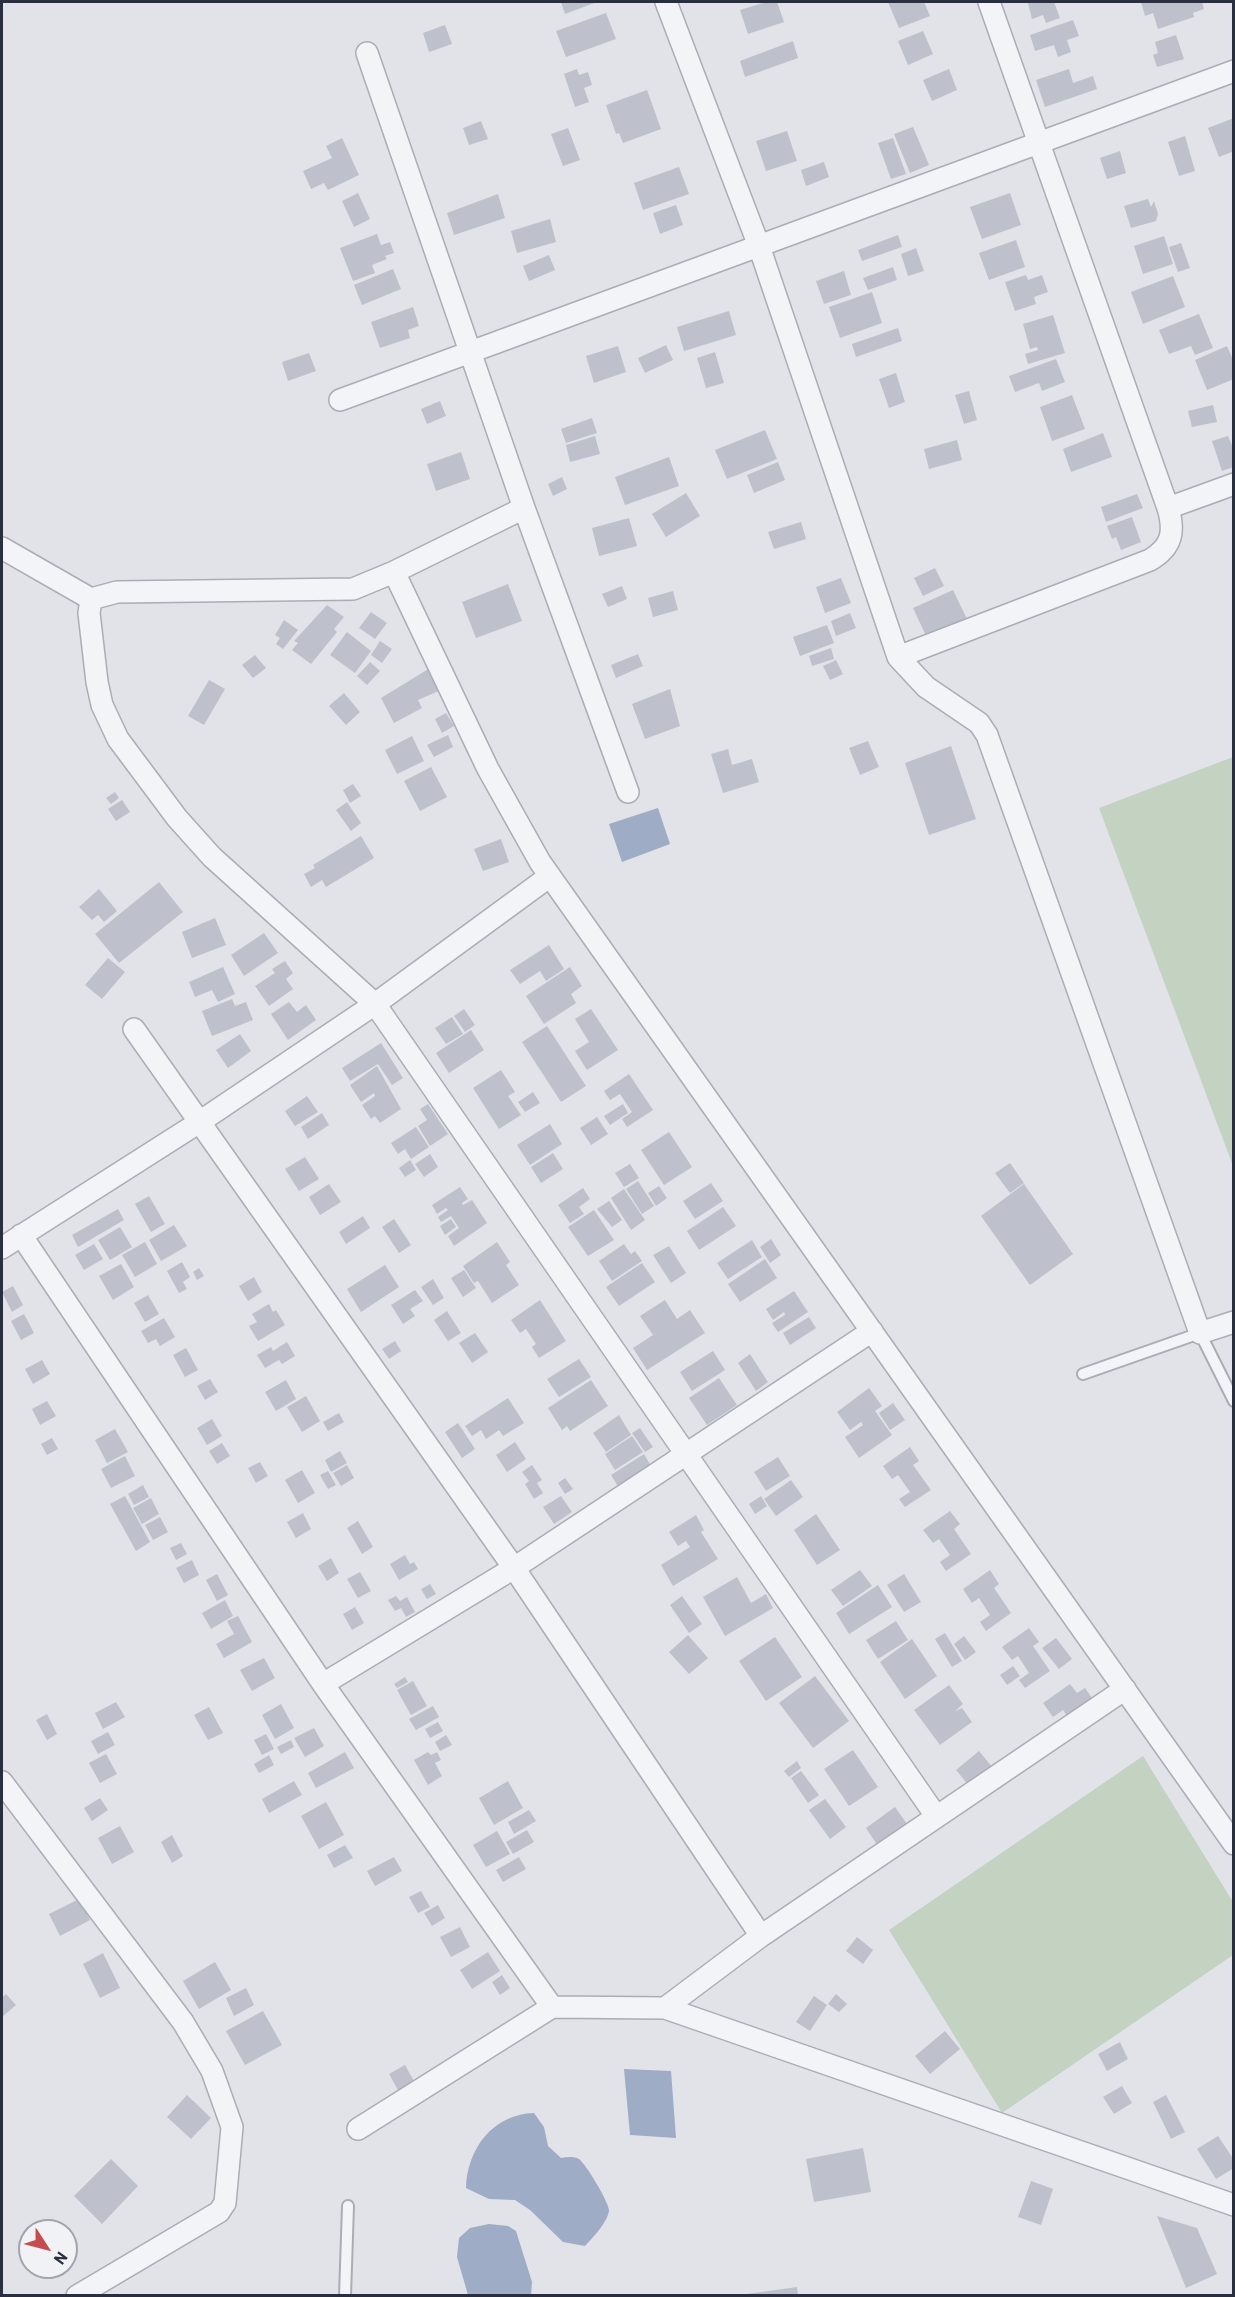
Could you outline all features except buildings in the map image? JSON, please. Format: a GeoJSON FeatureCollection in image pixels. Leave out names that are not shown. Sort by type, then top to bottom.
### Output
{"type":"FeatureCollection","features":[{"type":"Feature","properties":{"kind":"street"},"geometry":{"type":"LineString","coordinates":[[666,2],[759,246],[898,657],[926,687],[979,723],[987,735],[1200,1333],[1233,1322]]}},
{"type":"Feature","properties":{"kind":"street"},"geometry":{"type":"LineString","coordinates":[[898,657],[1150,560],[1163,553],[1172,539],[1173,523],[1168,508],[989,2]]}},
{"type":"Feature","properties":{"kind":"street"},"geometry":{"type":"LineString","coordinates":[[368,53],[524,508],[628,792]]}},
{"type":"Feature","properties":{"kind":"street"},"geometry":{"type":"LineString","coordinates":[[340,400],[1233,71]]}},
{"type":"Feature","properties":{"kind":"street"},"geometry":{"type":"LineString","coordinates":[[1168,508],[1233,484]]}},
{"type":"Feature","properties":{"kind":"street"},"geometry":{"type":"LineString","coordinates":[[2,548],[91,599],[117,592],[353,589],[394,572],[524,508]]}},
{"type":"Feature","properties":{"kind":"street"},"geometry":{"type":"LineString","coordinates":[[394,572],[488,769],[550,876],[1233,1844]]}},
{"type":"Feature","properties":{"kind":"street"},"geometry":{"type":"LineString","coordinates":[[91,599],[89,613],[97,682],[102,705],[118,739],[177,818],[212,857],[375,1004],[936,1815]]}},
{"type":"Feature","properties":{"kind":"street"},"geometry":{"type":"LineString","coordinates":[[2,1248],[198,1123],[375,1004],[550,876]]}},
{"type":"Feature","properties":{"kind":"street"},"geometry":{"type":"LineString","coordinates":[[134,1029],[198,1123],[514,1568],[761,1936]]}},
{"type":"Feature","properties":{"kind":"street"},"geometry":{"type":"LineString","coordinates":[[21,1235],[323,1684],[552,2007]]}},
{"type":"Feature","properties":{"kind":"street"},"geometry":{"type":"LineString","coordinates":[[323,1684],[514,1568],[872,1331]]}},
{"type":"Feature","properties":{"kind":"street"},"geometry":{"type":"LineString","coordinates":[[665,2008],[761,1936],[936,1815],[1125,1689]]}},
{"type":"Feature","properties":{"kind":"street"},"geometry":{"type":"LineString","coordinates":[[2,1782],[183,2022],[212,2071],[232,2127],[225,2203],[219,2212],[77,2295]]}},
{"type":"Feature","properties":{"kind":"street"},"geometry":{"type":"LineString","coordinates":[[358,2129],[552,2007],[665,2008],[1233,2205]]}},
{"type":"Feature","properties":{"kind":"lane"},"geometry":{"type":"LineString","coordinates":[[1083,1374],[1200,1333],[1233,1401]]}},
{"type":"Feature","properties":{"kind":"lane"},"geometry":{"type":"LineString","coordinates":[[345,2295],[348,2206]]}},
{"type":"Feature","properties":{"kind":"green space"},"geometry":{"type":"Polygon","coordinates":[[[1233,757],[1233,1166],[1099,808],[1233,757]]]}},
{"type":"Feature","properties":{"kind":"green space"},"geometry":{"type":"Polygon","coordinates":[[[1143,1756],[1233,1902],[1233,1955],[1002,2113],[889,1930],[1143,1756]]]}},
{"type":"Feature","properties":{"kind":"water"},"geometry":{"type":"Polygon","coordinates":[[[658,808],[670,844],[622,862],[609,824],[658,808]]]}},
{"type":"Feature","properties":{"kind":"water"},"geometry":{"type":"Polygon","coordinates":[[[624,2069],[671,2071],[676,2138],[630,2135],[624,2069]]]}},
{"type":"Feature","properties":{"kind":"water"},"geometry":{"type":"Polygon","coordinates":[[[534,2113],[544,2127],[548,2146],[561,2158],[579,2159],[587,2168],[606,2201],[609,2211],[606,2220],[585,2246],[563,2242],[530,2210],[515,2200],[489,2199],[466,2188],[471,2160],[485,2136],[506,2120],[534,2113]]]}},
{"type":"Feature","properties":{"kind":"water"},"geometry":{"type":"Polygon","coordinates":[[[489,2224],[508,2226],[516,2231],[532,2282],[531,2295],[468,2295],[457,2257],[459,2238],[470,2228],[489,2224]]]}}]}
